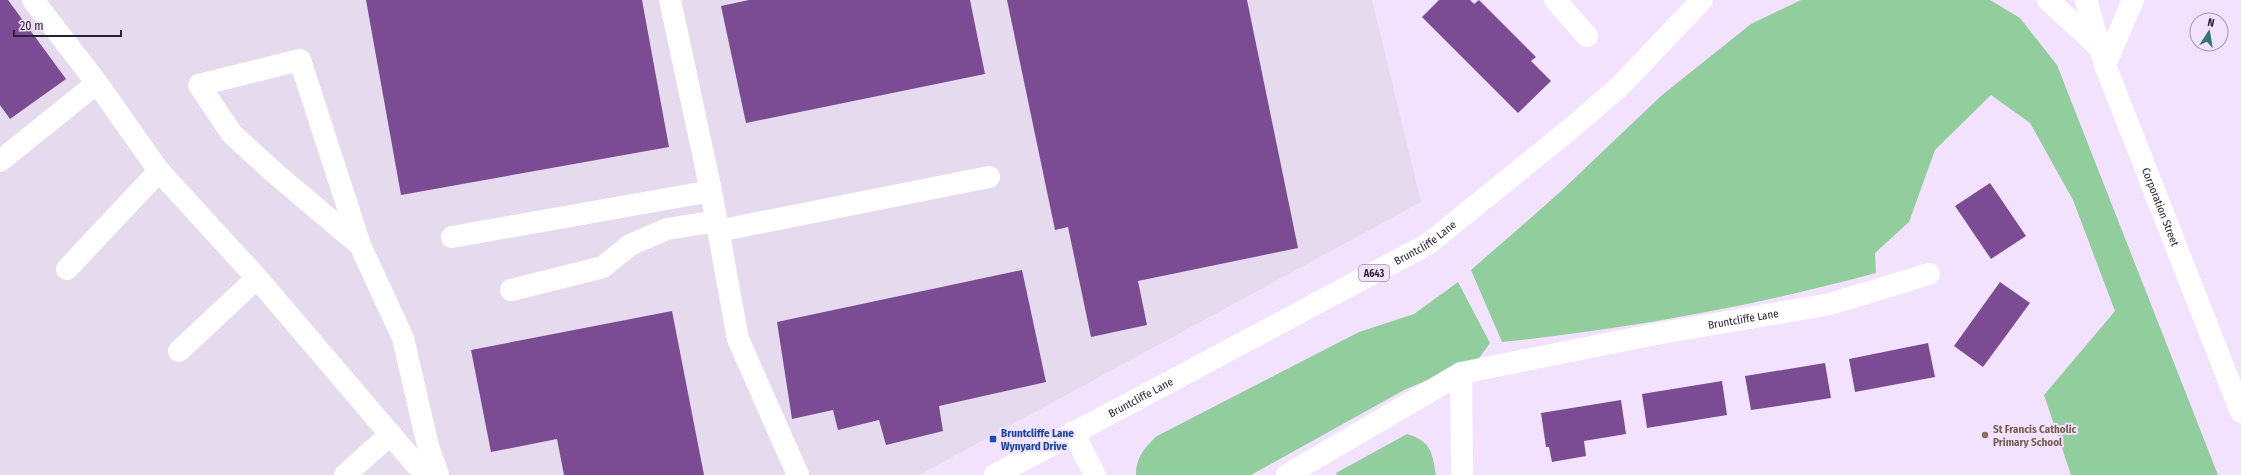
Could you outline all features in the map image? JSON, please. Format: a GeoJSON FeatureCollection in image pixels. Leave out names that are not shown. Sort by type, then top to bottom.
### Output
{"type":"FeatureCollection","features":[{"type":"Feature","properties":{"kind":"main road"},"geometry":{"type":"LineString","coordinates":[[33,0],[97,83],[160,171],[257,278],[425,475]]}},
{"type":"Feature","properties":{"kind":"main road"},"geometry":{"type":"LineString","coordinates":[[670,0],[711,191],[738,339],[798,475]]}},
{"type":"Feature","properties":{"kind":"main road"},"geometry":{"type":"LineString","coordinates":[[1554,0],[1587,36]]}},
{"type":"Feature","properties":{"kind":"main road"},"geometry":{"type":"LineString","coordinates":[[2048,0],[2103,57],[2133,0]]}},
{"type":"Feature","properties":{"kind":"main road","name":"Corporation Street"},"geometry":{"type":"LineString","coordinates":[[2086,0],[2103,57],[2241,412]]}},
{"type":"Feature","properties":{"kind":"main road","name":"Bruntcliffe Lane"},"geometry":{"type":"LineString","coordinates":[[995,475],[1073,432],[1428,244],[1574,126],[1620,86],[1698,1]]}},
{"type":"Feature","properties":{"kind":"main road"},"geometry":{"type":"LineString","coordinates":[[360,245],[277,175],[232,134],[199,85],[300,60],[360,245],[403,338],[428,446],[438,475]]}},
{"type":"Feature","properties":{"kind":"main road"},"geometry":{"type":"LineString","coordinates":[[0,161],[97,83]]}},
{"type":"Feature","properties":{"kind":"main road"},"geometry":{"type":"LineString","coordinates":[[67,269],[160,171]]}},
{"type":"Feature","properties":{"kind":"main road"},"geometry":{"type":"LineString","coordinates":[[511,290],[603,267],[630,245],[667,229],[717,226],[989,177]]}},
{"type":"Feature","properties":{"kind":"main road"},"geometry":{"type":"LineString","coordinates":[[452,237],[711,191]]}},
{"type":"Feature","properties":{"kind":"main road","name":"Bruntcliffe Lane"},"geometry":{"type":"LineString","coordinates":[[1287,475],[1461,373],[1656,334],[1830,304],[1929,274]]}},
{"type":"Feature","properties":{"kind":"main road"},"geometry":{"type":"LineString","coordinates":[[179,351],[257,278]]}},
{"type":"Feature","properties":{"kind":"main road"},"geometry":{"type":"LineString","coordinates":[[1461,373],[1462,475]]}},
{"type":"Feature","properties":{"kind":"main road"},"geometry":{"type":"LineString","coordinates":[[1073,432],[1095,475]]}},
{"type":"Feature","properties":{"kind":"main road"},"geometry":{"type":"LineString","coordinates":[[345,475],[391,434]]}},
{"type":"Feature","properties":{"kind":"shaded area"},"geometry":{"type":"Polygon","coordinates":[[[0,0],[1372,0],[1421,202],[919,475],[0,475],[0,0]]]}},
{"type":"Feature","properties":{"kind":"green space"},"geometry":{"type":"Polygon","coordinates":[[[1801,0],[1990,0],[2020,18],[2057,65],[2218,475],[2071,475],[2044,395],[2115,311],[2073,200],[2030,123],[1991,95],[1935,150],[1909,222],[1875,253],[1876,273],[1784,296],[1690,315],[1549,337],[1502,342],[1471,270],[1559,193],[1662,95],[1751,24],[1801,0]]]}},
{"type":"Feature","properties":{"kind":"green space"},"geometry":{"type":"Polygon","coordinates":[[[1458,282],[1490,343],[1479,358],[1404,390],[1251,475],[1136,475],[1139,458],[1157,436],[1359,332],[1414,314],[1458,282]]]}},
{"type":"Feature","properties":{"kind":"green space"},"geometry":{"type":"Polygon","coordinates":[[[1407,434],[1426,444],[1432,454],[1436,475],[1337,475],[1336,473],[1407,434]]]}},
{"type":"Feature","properties":{"kind":"building"},"geometry":{"type":"Polygon","coordinates":[[[0,0],[8,0],[66,79],[10,119],[0,105],[0,0]]]}},
{"type":"Feature","properties":{"kind":"building"},"geometry":{"type":"Polygon","coordinates":[[[366,0],[642,0],[669,147],[401,195],[366,0]]]}},
{"type":"Feature","properties":{"kind":"building"},"geometry":{"type":"Polygon","coordinates":[[[749,0],[970,0],[985,74],[746,123],[721,6],[749,0]]]}},
{"type":"Feature","properties":{"kind":"building"},"geometry":{"type":"Polygon","coordinates":[[[1007,0],[1247,0],[1298,248],[1138,281],[1147,325],[1091,337],[1068,227],[1055,230],[1007,0]]]}},
{"type":"Feature","properties":{"kind":"building"},"geometry":{"type":"Polygon","coordinates":[[[1439,0],[1470,0],[1474,4],[1479,0],[1536,57],[1531,61],[1551,81],[1518,113],[1422,17],[1439,0]]]}},
{"type":"Feature","properties":{"kind":"building"},"geometry":{"type":"Polygon","coordinates":[[[1990,183],[2026,236],[1991,259],[1955,206],[1990,183]]]}},
{"type":"Feature","properties":{"kind":"building"},"geometry":{"type":"Polygon","coordinates":[[[1022,270],[1046,382],[939,406],[943,431],[886,445],[879,420],[838,430],[833,410],[792,419],[777,322],[1022,270]]]}},
{"type":"Feature","properties":{"kind":"building"},"geometry":{"type":"Polygon","coordinates":[[[2000,282],[2030,303],[1983,367],[1954,346],[2000,282]]]}},
{"type":"Feature","properties":{"kind":"building"},"geometry":{"type":"Polygon","coordinates":[[[672,311],[704,475],[564,475],[557,439],[491,452],[471,350],[672,311]]]}},
{"type":"Feature","properties":{"kind":"building"},"geometry":{"type":"Polygon","coordinates":[[[1928,343],[1935,377],[1855,392],[1849,359],[1928,343]]]}},
{"type":"Feature","properties":{"kind":"building"},"geometry":{"type":"Polygon","coordinates":[[[1825,363],[1831,398],[1751,410],[1745,376],[1825,363]]]}},
{"type":"Feature","properties":{"kind":"building"},"geometry":{"type":"Polygon","coordinates":[[[1722,381],[1727,415],[1647,428],[1642,394],[1722,381]]]}},
{"type":"Feature","properties":{"kind":"building"},"geometry":{"type":"Polygon","coordinates":[[[1621,400],[1626,434],[1584,441],[1586,456],[1552,462],[1549,447],[1546,447],[1541,413],[1621,400]]]}},
{"type":"Feature","properties":{"kind":"place","name":"St Francis Catholic Primary School"},"geometry":{"type":"Point","coordinates":[1985,435]}},
{"type":"Feature","properties":{"kind":"place","name":"Bruntcliffe Lane Wynyard Drive"},"geometry":{"type":"Point","coordinates":[993,439]}}]}
